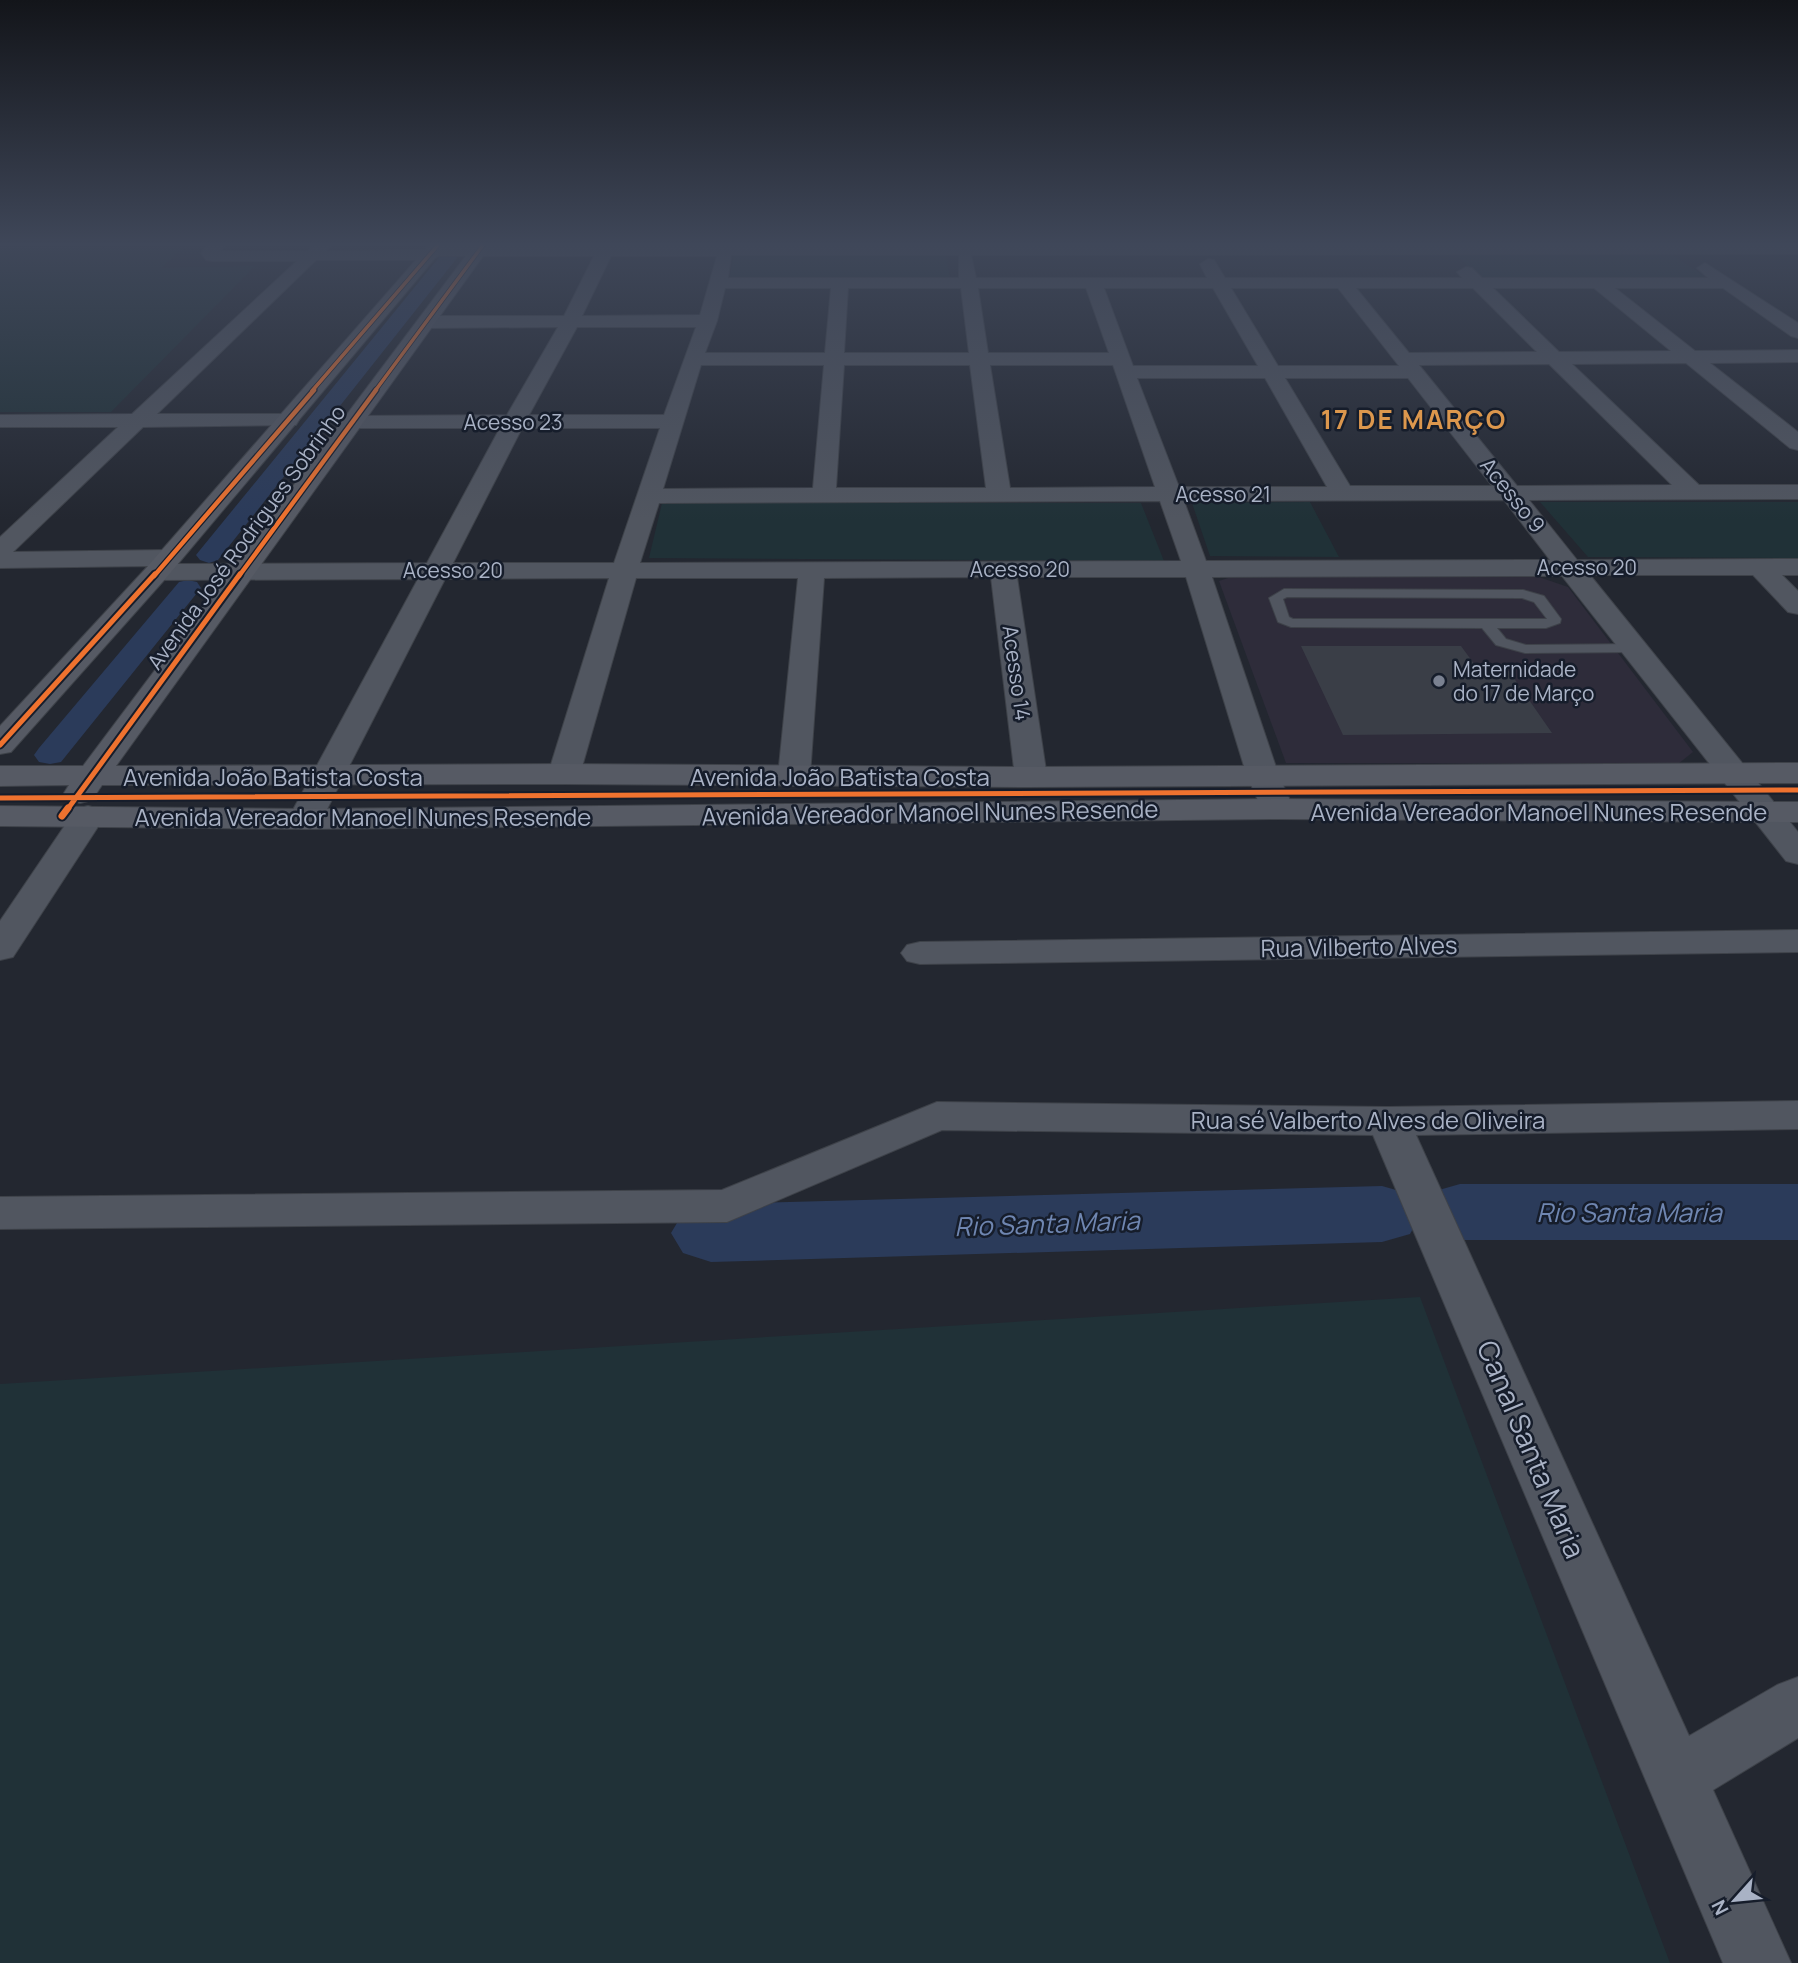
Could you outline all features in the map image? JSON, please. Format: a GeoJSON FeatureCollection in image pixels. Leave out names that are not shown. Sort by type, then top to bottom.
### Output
{"type":"FeatureCollection","features":[{"type":"Feature","properties":{"kind":"street"},"geometry":{"type":"LineString","coordinates":[[0,551],[227,337]]}},
{"type":"Feature","properties":{"kind":"street","name":"Avenida José Rodrigues Sobrinho"},"geometry":{"type":"LineString","coordinates":[[0,745],[162,565],[360,337]]}},
{"type":"Feature","properties":{"kind":"street","name":"Avenida José Rodrigues Sobrinho"},"geometry":{"type":"LineString","coordinates":[[75,816],[92,778],[415,337]]}},
{"type":"Feature","properties":{"kind":"street"},"geometry":{"type":"LineString","coordinates":[[305,819],[562,337]]}},
{"type":"Feature","properties":{"kind":"street"},"geometry":{"type":"LineString","coordinates":[[564,774],[625,570],[702,337]]}},
{"type":"Feature","properties":{"kind":"street"},"geometry":{"type":"LineString","coordinates":[[824,495],[836,337]]}},
{"type":"Feature","properties":{"kind":"street"},"geometry":{"type":"LineString","coordinates":[[976,337],[999,495]]}},
{"type":"Feature","properties":{"kind":"street"},"geometry":{"type":"LineString","coordinates":[[1113,337],[1196,568],[1263,776],[1277,809]]}},
{"type":"Feature","properties":{"kind":"street"},"geometry":{"type":"LineString","coordinates":[[1250,337],[1343,494]]}},
{"type":"Feature","properties":{"kind":"street","name":"Acesso 9"},"geometry":{"type":"LineString","coordinates":[[1386,337],[1798,854]]}},
{"type":"Feature","properties":{"kind":"street"},"geometry":{"type":"LineString","coordinates":[[1531,337],[1693,493]]}},
{"type":"Feature","properties":{"kind":"street"},"geometry":{"type":"LineString","coordinates":[[1665,337],[1798,443]]}},
{"type":"Feature","properties":{"kind":"street"},"geometry":{"type":"LineString","coordinates":[[693,359],[979,359],[1270,372],[1553,358],[1798,356]]}},
{"type":"Feature","properties":{"kind":"street"},"geometry":{"type":"LineString","coordinates":[[0,421],[288,420]]}},
{"type":"Feature","properties":{"kind":"street","name":"Acesso 23"},"geometry":{"type":"LineString","coordinates":[[352,422],[674,421]]}},
{"type":"Feature","properties":{"kind":"street","name":"Acesso 21"},"geometry":{"type":"LineString","coordinates":[[649,496],[1798,492]]}},
{"type":"Feature","properties":{"kind":"street","name":"Acesso 20"},"geometry":{"type":"LineString","coordinates":[[0,560],[162,565],[242,571],[1798,566]]}},
{"type":"Feature","properties":{"kind":"street"},"geometry":{"type":"LineString","coordinates":[[1760,567],[1798,606]]}},
{"type":"Feature","properties":{"kind":"street"},"geometry":{"type":"LineString","coordinates":[[794,776],[812,569]]}},
{"type":"Feature","properties":{"kind":"street","name":"Acesso 14"},"geometry":{"type":"LineString","coordinates":[[1003,569],[1031,777]]}},
{"type":"Feature","properties":{"kind":"street","name":"Avenida João Batista Costa"},"geometry":{"type":"LineString","coordinates":[[0,776],[92,778],[564,774],[1031,777],[1798,773]]}},
{"type":"Feature","properties":{"kind":"street","name":"Avenida Vereador Manoel Nunes Resende"},"geometry":{"type":"LineString","coordinates":[[0,816],[305,819],[1277,809],[1798,812]]}},
{"type":"Feature","properties":{"kind":"street"},"geometry":{"type":"LineString","coordinates":[[0,949],[75,816]]}},
{"type":"Feature","properties":{"kind":"street","name":"Rua Vilberto Alves"},"geometry":{"type":"LineString","coordinates":[[920,953],[1798,941]]}},
{"type":"Feature","properties":{"kind":"street","name":"Rua sé Valberto Alves de Oliveira"},"geometry":{"type":"LineString","coordinates":[[0,1213],[727,1206],[937,1116],[1388,1121],[1798,1115]]}},
{"type":"Feature","properties":{"kind":"street","name":"Canal Santa Maria"},"geometry":{"type":"LineString","coordinates":[[1388,1121],[1674,1779],[1757,1963]]}},
{"type":"Feature","properties":{"kind":"street"},"geometry":{"type":"LineString","coordinates":[[1674,1779],[1798,1705]]}},
{"type":"Feature","properties":{"kind":"lane"},"geometry":{"type":"LineString","coordinates":[[1486,624],[1546,624],[1553,623],[1554,619],[1539,599],[1523,594],[1284,593],[1276,597],[1283,619],[1291,622],[1486,624],[1501,642],[1525,649],[1636,648]]}},
{"type":"Feature","properties":{"kind":"shaded area"},"geometry":{"type":"Polygon","coordinates":[[[0,337],[185,337],[111,412],[0,412],[0,337]]]}},
{"type":"Feature","properties":{"kind":"shaded area"},"geometry":{"type":"Polygon","coordinates":[[[1310,502],[1339,557],[1210,556],[1192,503],[1310,502]]]}},
{"type":"Feature","properties":{"kind":"shaded area"},"geometry":{"type":"Polygon","coordinates":[[[1540,502],[1798,502],[1798,558],[1588,557],[1540,502]]]}},
{"type":"Feature","properties":{"kind":"shaded area"},"geometry":{"type":"Polygon","coordinates":[[[662,503],[1141,503],[1164,561],[649,558],[662,503]]]}},
{"type":"Feature","properties":{"kind":"shaded area"},"geometry":{"type":"Polygon","coordinates":[[[1240,574],[1533,575],[1568,587],[1693,752],[1678,764],[1286,763],[1219,581],[1240,574]]]}},
{"type":"Feature","properties":{"kind":"shaded area"},"geometry":{"type":"Polygon","coordinates":[[[1420,1297],[1670,1963],[0,1963],[0,1384],[1420,1297]]]}},
{"type":"Feature","properties":{"kind":"building","name":"Maternidade do 17 de Março"},"geometry":{"type":"Polygon","coordinates":[[[1301,646],[1461,646],[1480,672],[1509,671],[1552,733],[1343,735],[1301,646]]]}},
{"type":"Feature","properties":{"kind":"waterway"},"geometry":{"type":"LineString","coordinates":[[209,555],[385,337]]}},
{"type":"Feature","properties":{"kind":"waterway"},"geometry":{"type":"LineString","coordinates":[[50,755],[188,588]]}},
{"type":"Feature","properties":{"kind":"waterway","name":"Rio Santa Maria"},"geometry":{"type":"LineString","coordinates":[[1460,1212],[1798,1212]]}},
{"type":"Feature","properties":{"kind":"waterway","name":"Rio Santa Maria"},"geometry":{"type":"LineString","coordinates":[[711,1233],[1382,1214]]}},
{"type":"Feature","properties":{"kind":"cycle path"},"geometry":{"type":"LineString","coordinates":[[0,745],[157,572],[359,337]]}},
{"type":"Feature","properties":{"kind":"cycle path"},"geometry":{"type":"LineString","coordinates":[[62,816],[415,337]]}},
{"type":"Feature","properties":{"kind":"cycle path"},"geometry":{"type":"LineString","coordinates":[[0,798],[1798,790]]}},
{"type":"Feature","properties":{"kind":"place","name":"Maternidade do 17 de Março"},"geometry":{"type":"Point","coordinates":[1439,681]}},
{"type":"Feature","properties":{"kind":"district","name":"17 DE MARÇO"},"geometry":{"type":"Point","coordinates":[1414,419]}}]}
